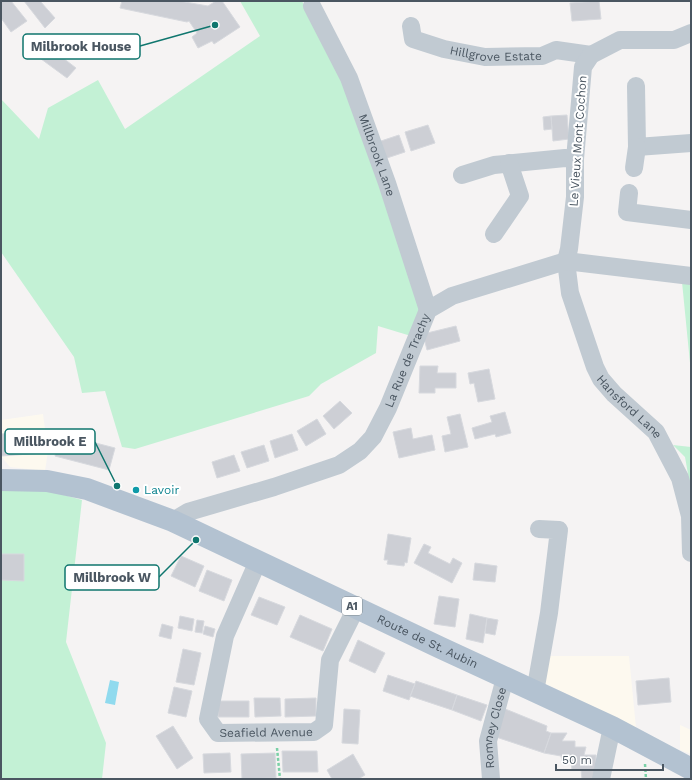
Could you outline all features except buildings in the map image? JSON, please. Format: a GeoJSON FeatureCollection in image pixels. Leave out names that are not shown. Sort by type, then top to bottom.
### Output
{"type":"FeatureCollection","features":[{"type":"Feature","properties":{"kind":"main road","name":"Route de St. Aubin"},"geometry":{"type":"LineString","coordinates":[[1,480],[47,481],[87,489],[173,521],[612,727],[691,769]]}},
{"type":"Feature","properties":{"kind":"street","name":"Millbrook Lane"},"geometry":{"type":"LineString","coordinates":[[312,6],[349,78],[387,184],[428,310]]}},
{"type":"Feature","properties":{"kind":"street","name":"Hillgrove Estate"},"geometry":{"type":"LineString","coordinates":[[411,26],[413,39],[444,49],[485,57],[542,56],[556,50],[591,55]]}},
{"type":"Feature","properties":{"kind":"street"},"geometry":{"type":"LineString","coordinates":[[591,55],[620,40],[674,40],[691,34]]}},
{"type":"Feature","properties":{"kind":"street","name":"Le Vieux Mont Cochon"},"geometry":{"type":"LineString","coordinates":[[566,261],[569,249],[575,197],[575,159],[583,67],[591,55]]}},
{"type":"Feature","properties":{"kind":"street"},"geometry":{"type":"LineString","coordinates":[[634,168],[637,147],[636,86]]}},
{"type":"Feature","properties":{"kind":"street"},"geometry":{"type":"LineString","coordinates":[[637,147],[691,143]]}},
{"type":"Feature","properties":{"kind":"street"},"geometry":{"type":"LineString","coordinates":[[462,175],[510,163],[565,158],[575,159]]}},
{"type":"Feature","properties":{"kind":"street"},"geometry":{"type":"LineString","coordinates":[[494,234],[520,196],[510,163]]}},
{"type":"Feature","properties":{"kind":"street"},"geometry":{"type":"LineString","coordinates":[[630,193],[627,212],[691,220]]}},
{"type":"Feature","properties":{"kind":"street","name":"La Rue de Trachy"},"geometry":{"type":"LineString","coordinates":[[173,521],[188,512],[274,487],[339,465],[360,451],[373,437],[392,398],[428,310],[452,296],[566,261],[691,276]]}},
{"type":"Feature","properties":{"kind":"street","name":"Hansford Lane"},"geometry":{"type":"LineString","coordinates":[[566,261],[570,293],[594,366],[600,378],[614,394],[656,432],[680,478],[690,516],[691,553]]}},
{"type":"Feature","properties":{"kind":"street"},"geometry":{"type":"LineString","coordinates":[[535,692],[549,613],[559,530],[539,530]]}},
{"type":"Feature","properties":{"kind":"street","name":"Seafield Avenue"},"geometry":{"type":"LineString","coordinates":[[258,562],[225,636],[208,719],[218,733],[276,734],[314,732],[324,725],[330,660],[356,608]]}},
{"type":"Feature","properties":{"kind":"street","name":"Romney Close"},"geometry":{"type":"LineString","coordinates":[[491,779],[488,741],[505,678]]}},
{"type":"Feature","properties":{"kind":"street"},"geometry":{"type":"LineString","coordinates":[[602,779],[612,727]]}},
{"type":"Feature","properties":{"kind":"path"},"geometry":{"type":"LineString","coordinates":[[276,734],[280,779]]}},
{"type":"Feature","properties":{"kind":"shaded area"},"geometry":{"type":"Polygon","coordinates":[[[43,414],[48,451],[45,471],[10,467],[1,456],[1,420],[43,414]]]}},
{"type":"Feature","properties":{"kind":"shaded area"},"geometry":{"type":"Polygon","coordinates":[[[546,656],[629,656],[636,728],[542,682],[546,656]]]}},
{"type":"Feature","properties":{"kind":"shaded area"},"geometry":{"type":"Polygon","coordinates":[[[680,725],[691,730],[691,754],[680,750],[680,725]]]}},
{"type":"Feature","properties":{"kind":"green space"},"geometry":{"type":"Polygon","coordinates":[[[240,1],[302,1],[367,134],[422,308],[411,336],[378,326],[376,353],[321,384],[309,396],[135,449],[122,447],[105,391],[82,393],[74,357],[1,252],[1,99],[39,139],[48,108],[98,80],[125,129],[260,36],[240,1]]]}},
{"type":"Feature","properties":{"kind":"green space"},"geometry":{"type":"Polygon","coordinates":[[[682,282],[691,282],[691,373],[682,282]]]}},
{"type":"Feature","properties":{"kind":"green space"},"geometry":{"type":"Polygon","coordinates":[[[673,445],[691,447],[691,491],[685,457],[673,445]]]}},
{"type":"Feature","properties":{"kind":"green space"},"geometry":{"type":"Polygon","coordinates":[[[32,486],[82,500],[66,642],[106,743],[102,779],[1,779],[1,489],[32,486]]]}},
{"type":"Feature","properties":{"kind":"water"},"geometry":{"type":"Polygon","coordinates":[[[110,680],[119,682],[115,705],[105,703],[110,680]]]}},
{"type":"Feature","properties":{"kind":"place","name":"Milbrook House"},"geometry":{"type":"Point","coordinates":[215,25]}},
{"type":"Feature","properties":{"kind":"place","name":"Millbrook E"},"geometry":{"type":"Point","coordinates":[117,486]}},
{"type":"Feature","properties":{"kind":"place","name":"Lavoir"},"geometry":{"type":"Point","coordinates":[136,490]}},
{"type":"Feature","properties":{"kind":"place","name":"Millbrook W"},"geometry":{"type":"Point","coordinates":[196,540]}}]}
